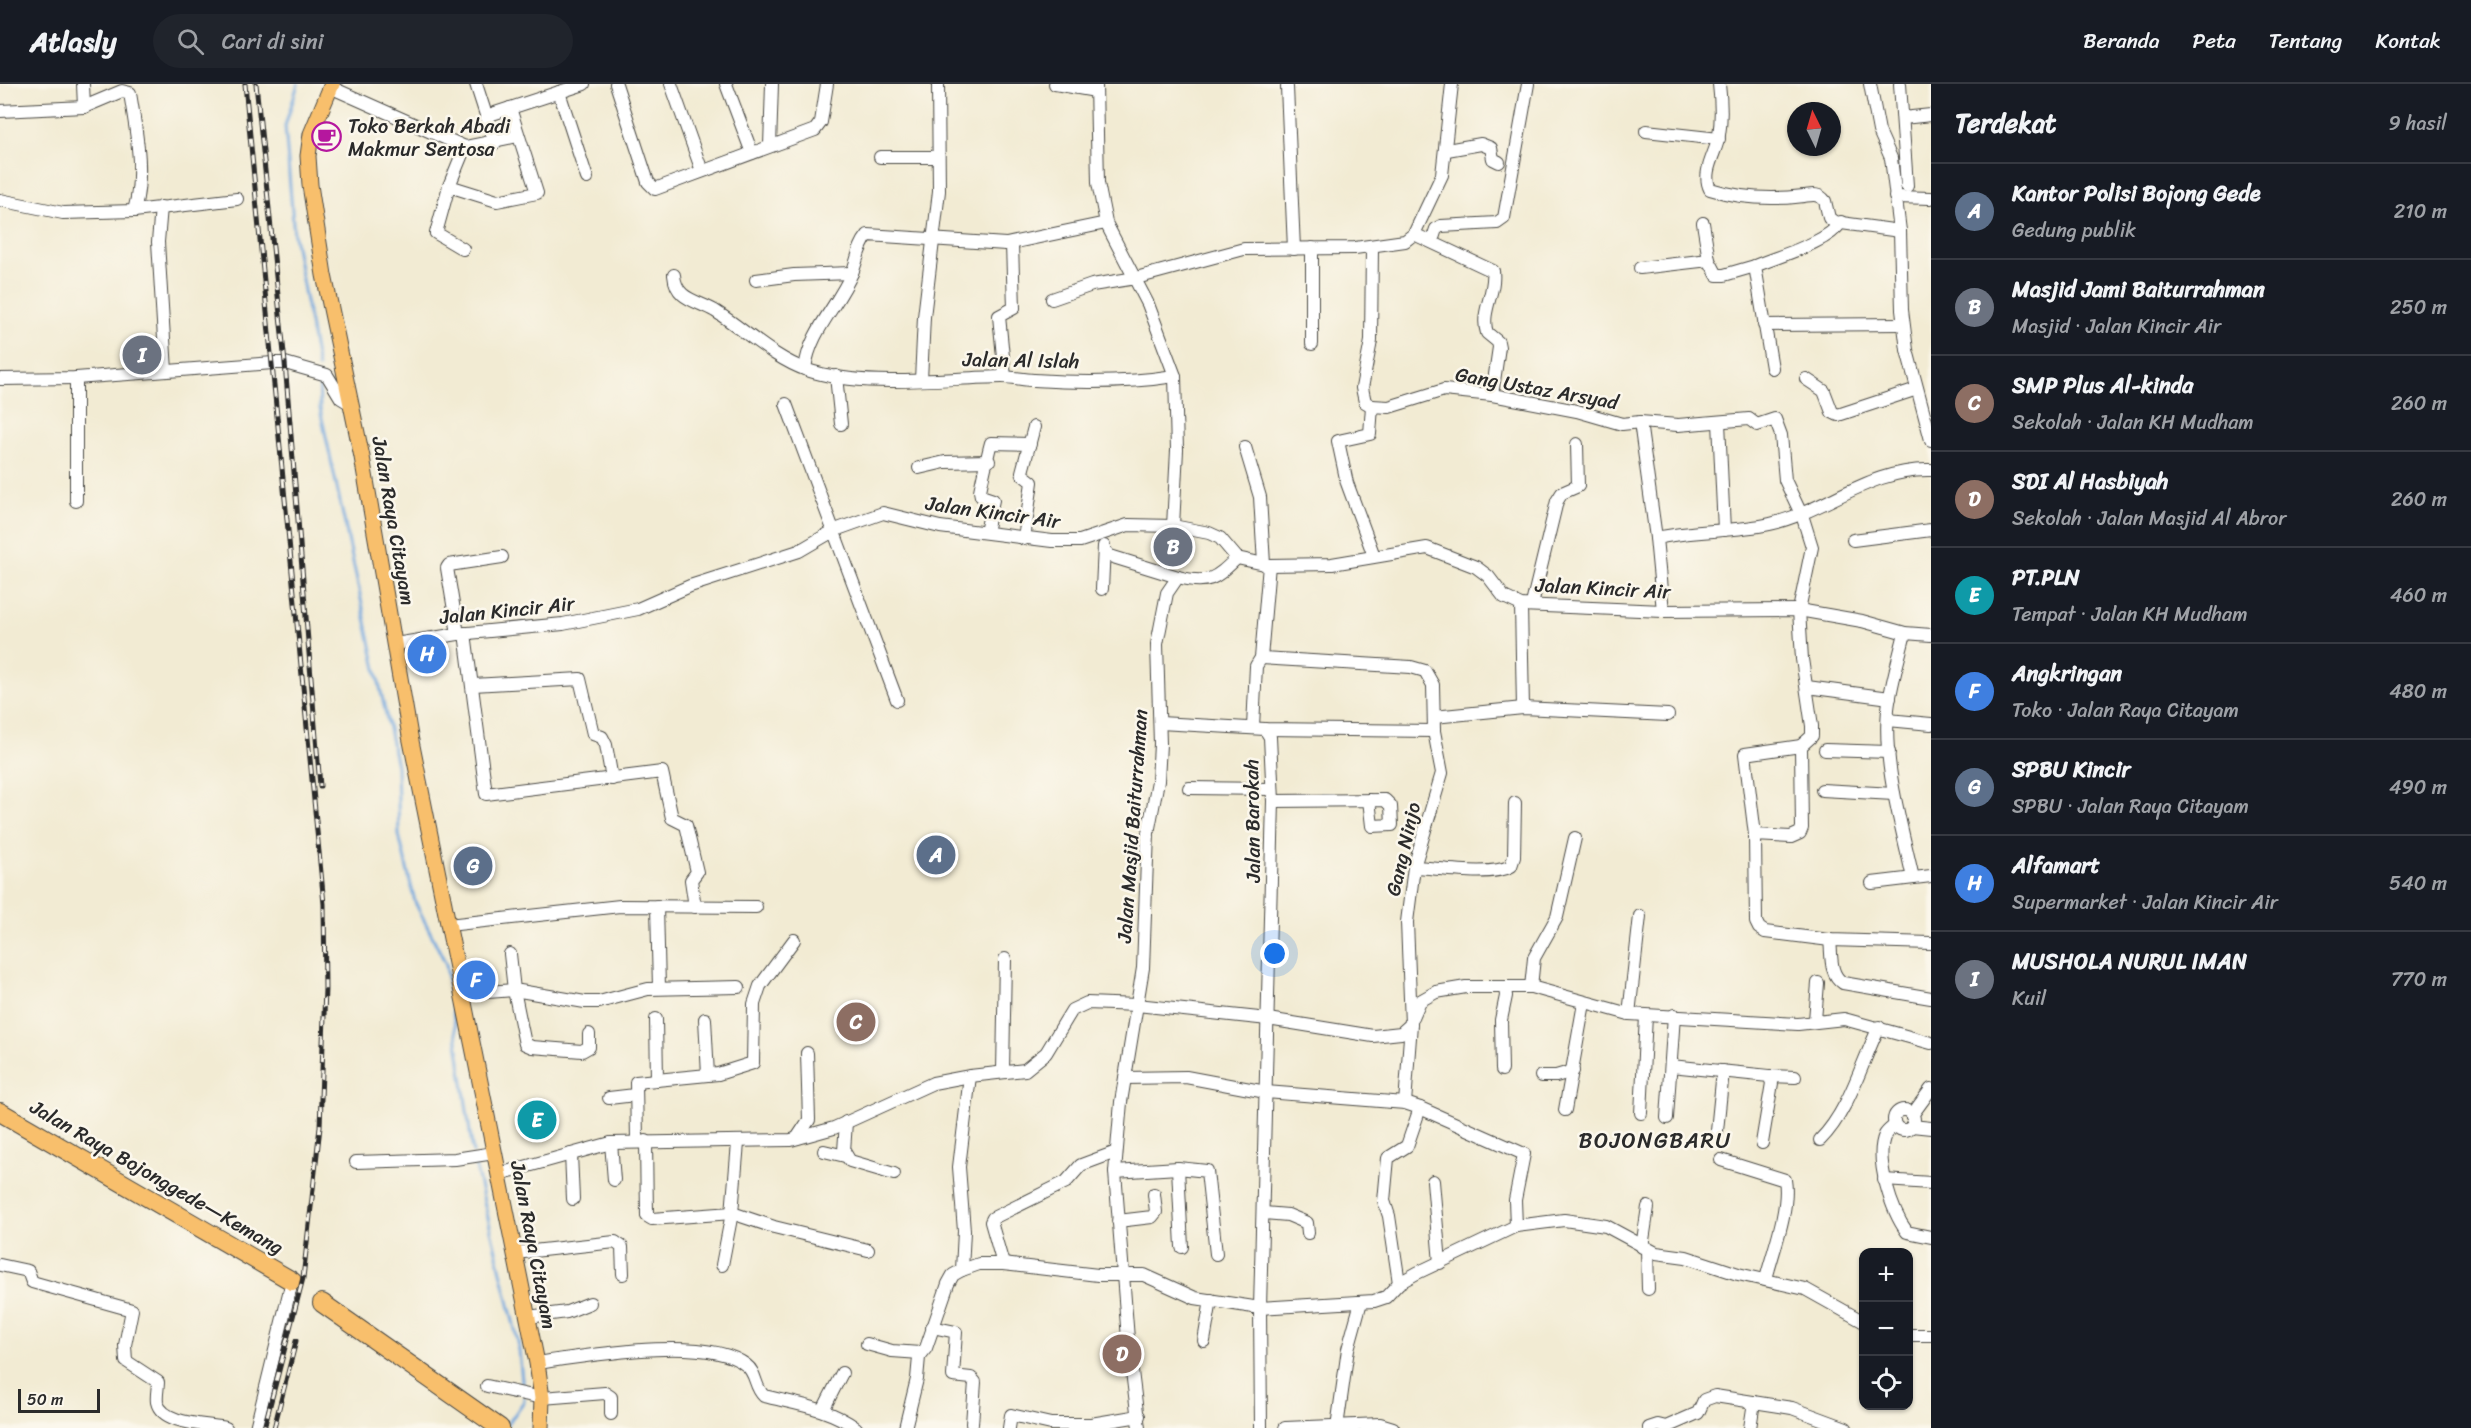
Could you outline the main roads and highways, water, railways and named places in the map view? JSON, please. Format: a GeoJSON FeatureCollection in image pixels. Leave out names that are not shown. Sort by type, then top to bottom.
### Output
{"type":"FeatureCollection","features":[{"type":"Feature","properties":{"kind":"highway","name":"Jalan Raya Bojonggede—Kemang"},"geometry":{"type":"LineString","coordinates":[[0,1112],[292,1281]]}},
{"type":"Feature","properties":{"kind":"highway"},"geometry":{"type":"LineString","coordinates":[[322,1303],[496,1424]]}},
{"type":"Feature","properties":{"kind":"main road","name":"Jalan Raya Citayam"},"geometry":{"type":"LineString","coordinates":[[331,86],[311,134],[308,156],[310,185],[324,275],[351,404],[410,736],[462,994],[488,1154],[499,1174],[537,1363],[537,1398],[541,1428]]}},
{"type":"Feature","properties":{"kind":"waterway"},"geometry":{"type":"LineString","coordinates":[[298,84],[285,126],[294,235],[318,368]]}},
{"type":"Feature","properties":{"kind":"waterway"},"geometry":{"type":"LineString","coordinates":[[319,375],[320,409],[397,766],[399,835],[415,902],[446,964],[473,1153]]}},
{"type":"Feature","properties":{"kind":"waterway"},"geometry":{"type":"LineString","coordinates":[[474,1160],[518,1342],[523,1390]]}},
{"type":"Feature","properties":{"kind":"waterway"},"geometry":{"type":"LineString","coordinates":[[506,1427],[524,1401],[524,1397]]}},
{"type":"Feature","properties":{"kind":"railway"},"geometry":{"type":"LineString","coordinates":[[245,84],[324,904],[325,988],[320,1127],[303,1278],[264,1428]]}},
{"type":"Feature","properties":{"kind":"railway"},"geometry":{"type":"LineString","coordinates":[[256,84],[285,363],[320,786]]}},
{"type":"Feature","properties":{"kind":"railway"},"geometry":{"type":"LineString","coordinates":[[274,1428],[296,1341]]}},
{"type":"Feature","properties":{"kind":"place","name":"Toko Berkah Abadi Makmur Sentosa"},"geometry":{"type":"Point","coordinates":[327,137]}},
{"type":"Feature","properties":{"kind":"place","name":"MUSHOLA NURUL IMAN"},"geometry":{"type":"Point","coordinates":[142,355]}},
{"type":"Feature","properties":{"kind":"place","name":"Masjid Jami Baiturrahman"},"geometry":{"type":"Point","coordinates":[1173,547]}},
{"type":"Feature","properties":{"kind":"place","name":"Alfamart"},"geometry":{"type":"Point","coordinates":[427,654]}},
{"type":"Feature","properties":{"kind":"place","name":"Kantor Polisi Bojong Gede"},"geometry":{"type":"Point","coordinates":[936,855]}},
{"type":"Feature","properties":{"kind":"place","name":"SPBU Kincir"},"geometry":{"type":"Point","coordinates":[473,866]}},
{"type":"Feature","properties":{"kind":"place","name":"Angkringan"},"geometry":{"type":"Point","coordinates":[476,980]}},
{"type":"Feature","properties":{"kind":"place","name":"SMP Plus Al-kinda"},"geometry":{"type":"Point","coordinates":[856,1022]}},
{"type":"Feature","properties":{"kind":"place","name":"PT.PLN"},"geometry":{"type":"Point","coordinates":[537,1120]}},
{"type":"Feature","properties":{"kind":"place","name":"SDI Al Hasbiyah"},"geometry":{"type":"Point","coordinates":[1122,1354]}},
{"type":"Feature","properties":{"kind":"district","name":"BOJONGBARU"},"geometry":{"type":"Point","coordinates":[1655,1140]}}]}
